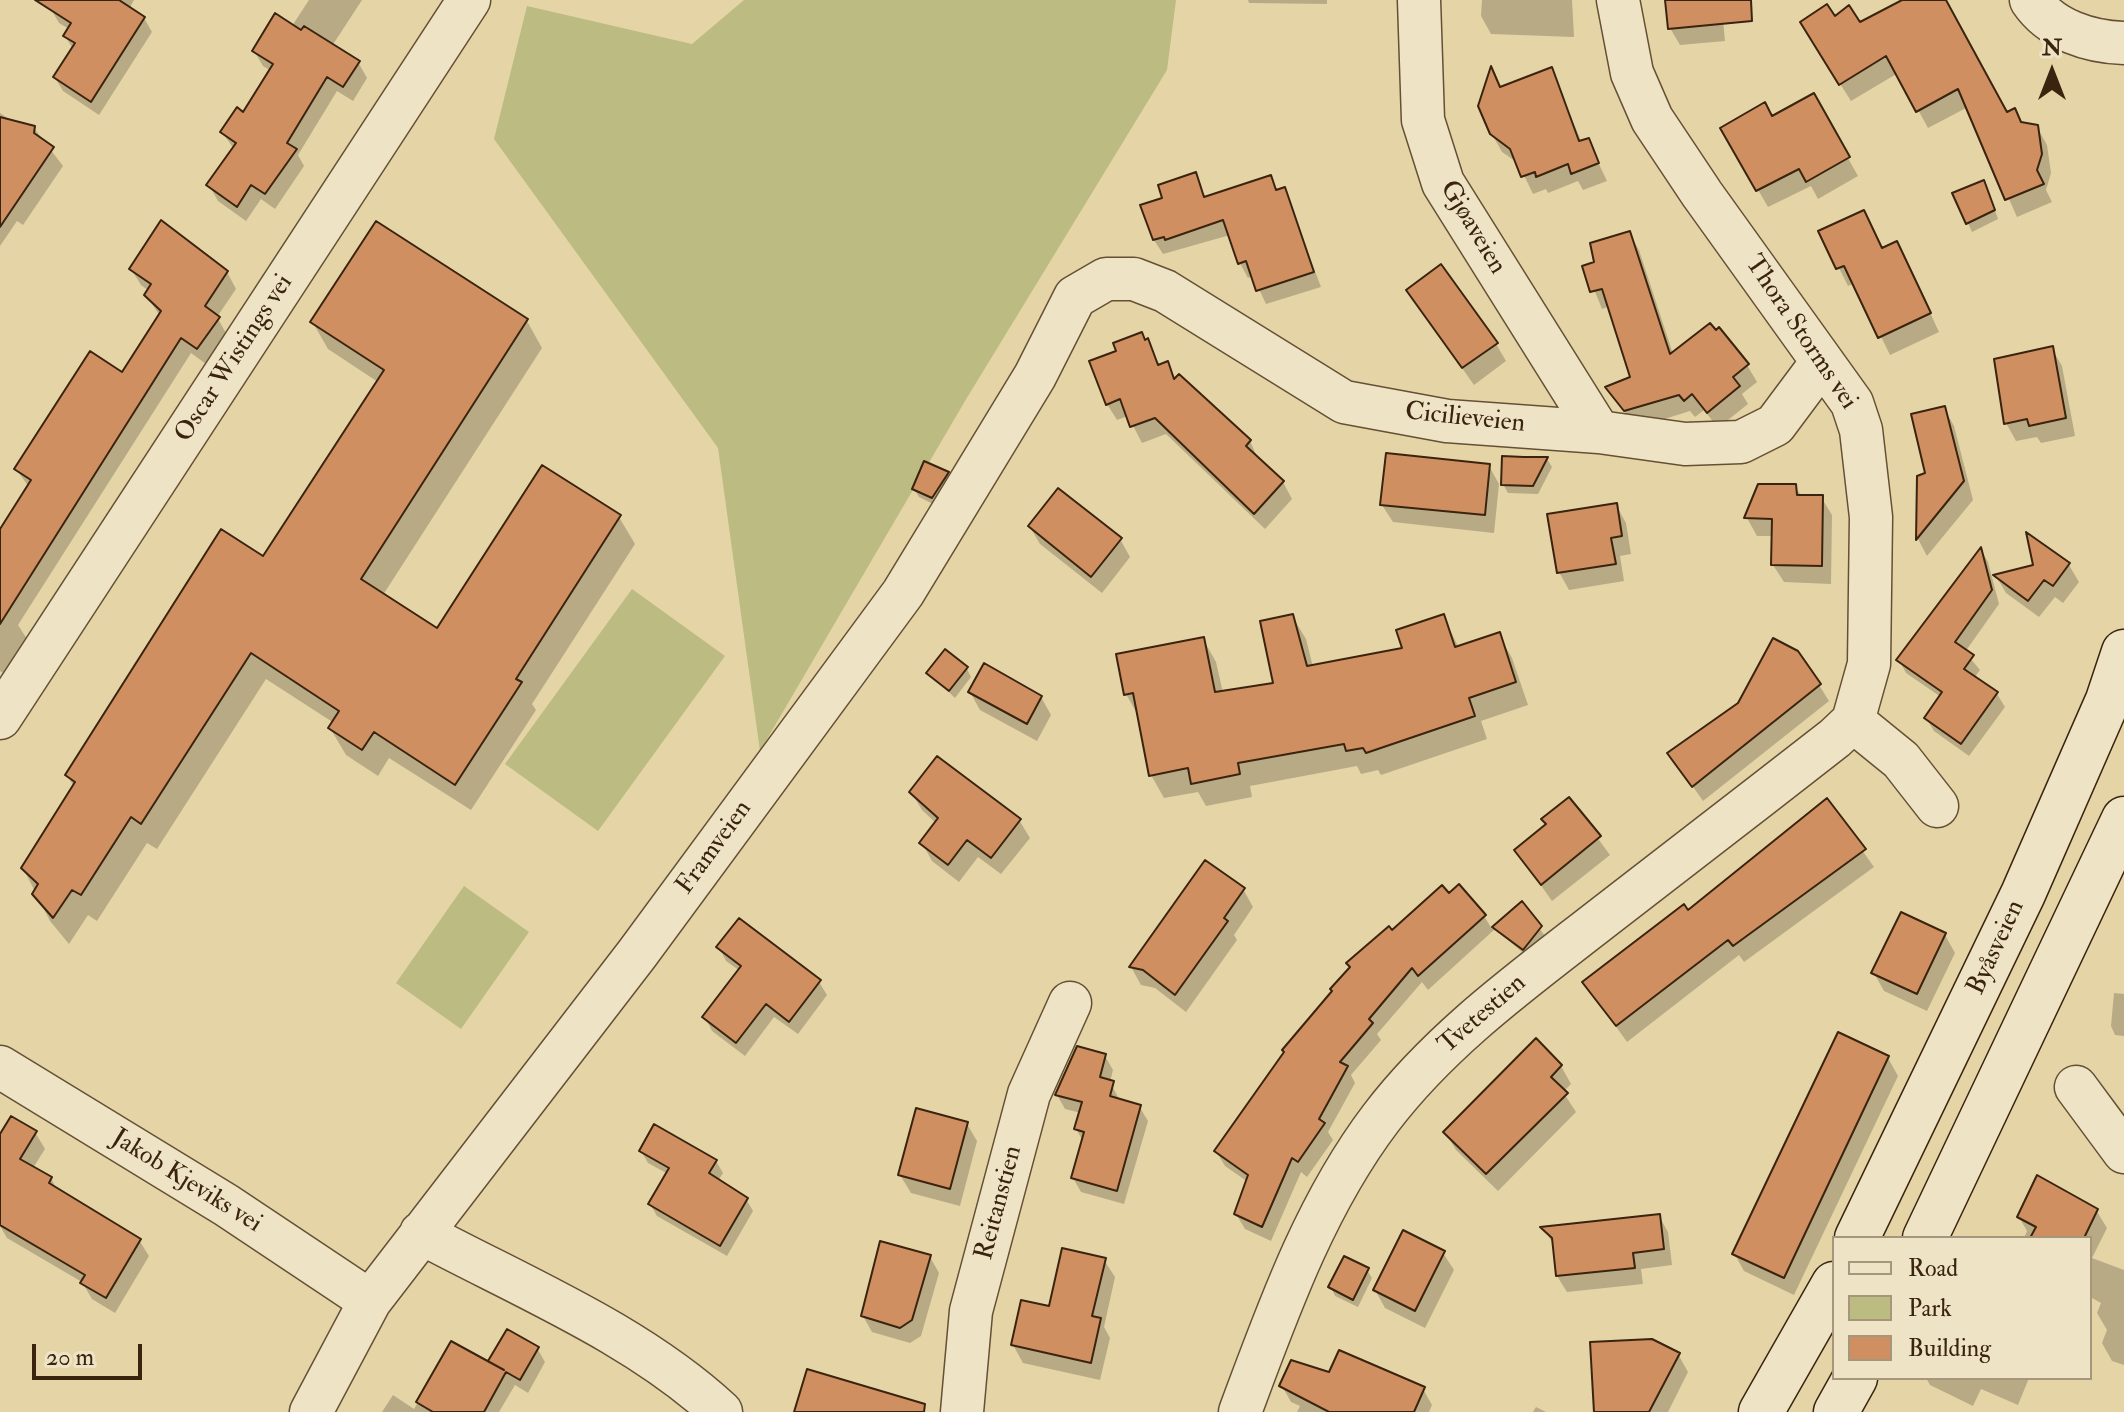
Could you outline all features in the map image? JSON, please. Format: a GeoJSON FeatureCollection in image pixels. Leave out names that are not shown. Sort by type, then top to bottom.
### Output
{"type":"FeatureCollection","features":[{"type":"Feature","properties":{"kind":"main road","name":"Byåsveien"},"geometry":{"type":"LineString","coordinates":[[1858,1236],[2023,894],[2108,700],[2124,652]]}},
{"type":"Feature","properties":{"kind":"main road"},"geometry":{"type":"LineString","coordinates":[[1926,1236],[2124,819]]}},
{"type":"Feature","properties":{"kind":"main road"},"geometry":{"type":"LineString","coordinates":[[1761,1412],[1832,1288]]}},
{"type":"Feature","properties":{"kind":"main road"},"geometry":{"type":"LineString","coordinates":[[1836,1412],[1854,1380]]}},
{"type":"Feature","properties":{"kind":"street","name":"Oscar Wistings vei"},"geometry":{"type":"LineString","coordinates":[[0,718],[469,0]]}},
{"type":"Feature","properties":{"kind":"street","name":"Gjøaveien"},"geometry":{"type":"LineString","coordinates":[[1419,0],[1423,120],[1443,183],[1599,432]]}},
{"type":"Feature","properties":{"kind":"street","name":"Thora Storms vei"},"geometry":{"type":"LineString","coordinates":[[1618,0],[1632,73],[1652,119],[1852,403],[1861,430],[1871,517],[1869,664],[1853,721]]}},
{"type":"Feature","properties":{"kind":"street"},"geometry":{"type":"LineString","coordinates":[[2031,0],[2040,13],[2080,38],[2124,43]]}},
{"type":"Feature","properties":{"kind":"street","name":"Cicilieveien"},"geometry":{"type":"LineString","coordinates":[[1106,279],[1134,279],[1165,291],[1344,402],[1447,421],[1599,432],[1685,444],[1741,442],[1775,425],[1822,362]]}},
{"type":"Feature","properties":{"kind":"street","name":"Framveien"},"geometry":{"type":"LineString","coordinates":[[311,1412],[370,1301],[637,954],[903,593],[1035,376],[1075,297],[1106,279]]}},
{"type":"Feature","properties":{"kind":"street"},"geometry":{"type":"LineString","coordinates":[[1853,721],[1901,760],[1937,806]]}},
{"type":"Feature","properties":{"kind":"street","name":"Tvetestien"},"geometry":{"type":"LineString","coordinates":[[1240,1412],[1283,1297],[1315,1225],[1380,1119],[1435,1056],[1516,985],[1853,721]]}},
{"type":"Feature","properties":{"kind":"street","name":"Reitanstien"},"geometry":{"type":"LineString","coordinates":[[962,1412],[971,1311],[1029,1094],[1070,1003]]}},
{"type":"Feature","properties":{"kind":"street","name":"Jakob Kjeviks vei"},"geometry":{"type":"LineString","coordinates":[[0,1067],[226,1205],[370,1301]]}},
{"type":"Feature","properties":{"kind":"street"},"geometry":{"type":"LineString","coordinates":[[2076,1087],[2124,1152]]}},
{"type":"Feature","properties":{"kind":"street"},"geometry":{"type":"LineString","coordinates":[[421,1233],[629,1344],[699,1392],[721,1412]]}},
{"type":"Feature","properties":{"kind":"green space"},"geometry":{"type":"Polygon","coordinates":[[[744,0],[1176,0],[1167,70],[965,401],[760,751],[718,448],[494,139],[527,6],[692,44],[744,0]]]}},
{"type":"Feature","properties":{"kind":"green space"},"geometry":{"type":"Polygon","coordinates":[[[632,589],[725,656],[598,831],[505,764],[632,589]]]}},
{"type":"Feature","properties":{"kind":"green space"},"geometry":{"type":"Polygon","coordinates":[[[464,886],[529,932],[461,1029],[396,983],[464,886]]]}},
{"type":"Feature","properties":{"kind":"building"},"geometry":{"type":"Polygon","coordinates":[[[35,0],[119,0],[145,17],[91,102],[53,77],[75,43],[63,36],[71,23],[35,0]]]}},
{"type":"Feature","properties":{"kind":"building"},"geometry":{"type":"Polygon","coordinates":[[[1665,0],[1751,0],[1752,21],[1668,29],[1665,0]]]}},
{"type":"Feature","properties":{"kind":"building"},"geometry":{"type":"Polygon","coordinates":[[[1902,0],[1946,0],[2007,112],[2015,108],[2021,122],[2038,125],[2042,154],[2037,170],[2044,184],[2005,200],[1958,89],[1916,112],[1886,56],[1839,85],[1800,22],[1827,4],[1835,16],[1849,5],[1860,22],[1902,0]]]}},
{"type":"Feature","properties":{"kind":"building"},"geometry":{"type":"Polygon","coordinates":[[[275,13],[301,30],[304,26],[360,61],[343,87],[327,77],[287,143],[297,149],[265,194],[251,185],[237,207],[206,185],[236,143],[220,132],[237,107],[243,112],[273,64],[252,51],[275,13]]]}},
{"type":"Feature","properties":{"kind":"building"},"geometry":{"type":"Polygon","coordinates":[[[1491,66],[1500,87],[1552,67],[1579,141],[1589,138],[1599,163],[1571,174],[1568,164],[1536,177],[1535,172],[1521,177],[1510,149],[1490,134],[1478,106],[1491,66]]]}},
{"type":"Feature","properties":{"kind":"building"},"geometry":{"type":"Polygon","coordinates":[[[1814,93],[1850,157],[1806,182],[1799,169],[1756,191],[1720,128],[1765,102],[1772,116],[1814,93]]]}},
{"type":"Feature","properties":{"kind":"building"},"geometry":{"type":"Polygon","coordinates":[[[0,117],[35,126],[34,133],[54,147],[0,227],[0,117]]]}},
{"type":"Feature","properties":{"kind":"building"},"geometry":{"type":"Polygon","coordinates":[[[1196,172],[1204,197],[1271,175],[1276,190],[1285,187],[1314,272],[1256,291],[1246,261],[1238,264],[1223,220],[1165,240],[1164,237],[1153,240],[1140,205],[1162,198],[1158,185],[1196,172]]]}},
{"type":"Feature","properties":{"kind":"building"},"geometry":{"type":"Polygon","coordinates":[[[1984,180],[1995,210],[1966,224],[1952,193],[1984,180]]]}},
{"type":"Feature","properties":{"kind":"building"},"geometry":{"type":"Polygon","coordinates":[[[1864,210],[1882,248],[1897,241],[1931,313],[1878,338],[1844,266],[1836,269],[1818,231],[1864,210]]]}},
{"type":"Feature","properties":{"kind":"building"},"geometry":{"type":"Polygon","coordinates":[[[161,220],[228,271],[205,306],[220,317],[197,349],[181,338],[0,624],[0,529],[31,480],[14,469],[90,351],[122,372],[161,311],[144,295],[151,284],[129,269],[161,220]]]}},
{"type":"Feature","properties":{"kind":"building"},"geometry":{"type":"Polygon","coordinates":[[[376,221],[528,319],[361,579],[437,628],[542,465],[621,515],[516,679],[522,682],[455,785],[374,732],[362,750],[328,728],[339,711],[251,653],[141,824],[131,817],[81,895],[72,890],[53,918],[32,894],[38,884],[21,868],[75,782],[65,775],[221,529],[263,556],[384,370],[310,322],[376,221]]]}},
{"type":"Feature","properties":{"kind":"building"},"geometry":{"type":"Polygon","coordinates":[[[1630,231],[1670,354],[1710,323],[1716,330],[1719,327],[1749,364],[1733,377],[1740,386],[1707,413],[1692,394],[1684,401],[1679,395],[1624,411],[1605,387],[1630,377],[1602,289],[1590,292],[1582,266],[1594,262],[1590,243],[1630,231]]]}},
{"type":"Feature","properties":{"kind":"building"},"geometry":{"type":"Polygon","coordinates":[[[1441,264],[1498,343],[1462,368],[1406,290],[1441,264]]]}},
{"type":"Feature","properties":{"kind":"building"},"geometry":{"type":"Polygon","coordinates":[[[1142,332],[1145,340],[1148,338],[1158,365],[1168,361],[1174,379],[1179,374],[1251,440],[1246,446],[1284,481],[1254,514],[1155,418],[1130,427],[1120,399],[1106,405],[1089,361],[1116,351],[1113,343],[1142,332]]]}},
{"type":"Feature","properties":{"kind":"building"},"geometry":{"type":"Polygon","coordinates":[[[2053,346],[2066,418],[2029,426],[2027,419],[2004,424],[1994,359],[2053,346]]]}},
{"type":"Feature","properties":{"kind":"building"},"geometry":{"type":"Polygon","coordinates":[[[1945,406],[1964,481],[1916,540],[1917,476],[1925,473],[1911,414],[1945,406]]]}},
{"type":"Feature","properties":{"kind":"building"},"geometry":{"type":"Polygon","coordinates":[[[1386,453],[1490,464],[1485,515],[1380,505],[1386,453]]]}},
{"type":"Feature","properties":{"kind":"building"},"geometry":{"type":"Polygon","coordinates":[[[1502,456],[1548,457],[1533,486],[1501,485],[1502,456]]]}},
{"type":"Feature","properties":{"kind":"building"},"geometry":{"type":"Polygon","coordinates":[[[924,461],[949,472],[932,498],[912,489],[924,461]]]}},
{"type":"Feature","properties":{"kind":"building"},"geometry":{"type":"Polygon","coordinates":[[[1758,484],[1796,484],[1797,495],[1823,495],[1822,566],[1771,565],[1772,519],[1744,518],[1758,484]]]}},
{"type":"Feature","properties":{"kind":"building"},"geometry":{"type":"Polygon","coordinates":[[[1058,488],[1122,538],[1091,577],[1028,526],[1058,488]]]}},
{"type":"Feature","properties":{"kind":"building"},"geometry":{"type":"Polygon","coordinates":[[[1617,503],[1622,536],[1611,538],[1616,564],[1557,573],[1547,514],[1617,503]]]}},
{"type":"Feature","properties":{"kind":"building"},"geometry":{"type":"Polygon","coordinates":[[[2026,532],[2070,563],[2053,586],[2044,580],[2028,601],[1993,575],[2033,565],[2026,532]]]}},
{"type":"Feature","properties":{"kind":"building"},"geometry":{"type":"Polygon","coordinates":[[[1981,547],[1992,590],[1955,642],[1974,655],[1964,669],[1998,692],[1961,744],[1924,718],[1942,692],[1896,660],[1981,547]]]}},
{"type":"Feature","properties":{"kind":"building"},"geometry":{"type":"Polygon","coordinates":[[[1293,614],[1307,666],[1402,648],[1396,630],[1444,614],[1455,647],[1500,632],[1516,682],[1469,698],[1475,716],[1366,753],[1363,748],[1346,751],[1344,744],[1238,763],[1240,774],[1191,784],[1188,768],[1149,776],[1133,693],[1124,695],[1116,654],[1204,637],[1215,692],[1273,683],[1260,621],[1293,614]]]}},
{"type":"Feature","properties":{"kind":"building"},"geometry":{"type":"Polygon","coordinates":[[[1773,638],[1798,651],[1821,684],[1692,787],[1667,753],[1738,703],[1773,638]]]}},
{"type":"Feature","properties":{"kind":"building"},"geometry":{"type":"Polygon","coordinates":[[[945,649],[968,667],[949,691],[926,673],[945,649]]]}},
{"type":"Feature","properties":{"kind":"building"},"geometry":{"type":"Polygon","coordinates":[[[984,663],[1042,696],[1027,724],[968,692],[984,663]]]}},
{"type":"Feature","properties":{"kind":"building"},"geometry":{"type":"Polygon","coordinates":[[[937,756],[1021,819],[991,858],[967,840],[948,865],[919,843],[938,818],[909,792],[937,756]]]}},
{"type":"Feature","properties":{"kind":"building"},"geometry":{"type":"Polygon","coordinates":[[[1569,797],[1601,836],[1541,885],[1514,850],[1546,824],[1541,819],[1569,797]]]}},
{"type":"Feature","properties":{"kind":"building"},"geometry":{"type":"Polygon","coordinates":[[[1827,798],[1866,849],[1733,946],[1728,940],[1616,1026],[1582,982],[1684,904],[1688,910],[1827,798]]]}},
{"type":"Feature","properties":{"kind":"building"},"geometry":{"type":"Polygon","coordinates":[[[1205,860],[1245,888],[1224,918],[1228,921],[1175,995],[1143,970],[1129,967],[1205,860]]]}},
{"type":"Feature","properties":{"kind":"building"},"geometry":{"type":"Polygon","coordinates":[[[1459,884],[1486,915],[1418,976],[1412,968],[1369,1019],[1373,1023],[1340,1062],[1348,1066],[1319,1119],[1325,1123],[1298,1162],[1292,1158],[1262,1227],[1234,1214],[1248,1175],[1214,1151],[1284,1052],[1282,1050],[1350,967],[1346,963],[1389,926],[1392,930],[1442,885],[1449,893],[1459,884]]]}},
{"type":"Feature","properties":{"kind":"building"},"geometry":{"type":"Polygon","coordinates":[[[1522,901],[1542,926],[1523,950],[1492,927],[1522,901]]]}},
{"type":"Feature","properties":{"kind":"building"},"geometry":{"type":"Polygon","coordinates":[[[1901,912],[1946,933],[1917,994],[1871,973],[1901,912]]]}},
{"type":"Feature","properties":{"kind":"building"},"geometry":{"type":"Polygon","coordinates":[[[739,918],[821,980],[789,1022],[766,1004],[736,1043],[702,1017],[741,966],[716,947],[739,918]]]}},
{"type":"Feature","properties":{"kind":"building"},"geometry":{"type":"Polygon","coordinates":[[[1838,1032],[1889,1056],[1784,1278],[1732,1254],[1838,1032]]]}},
{"type":"Feature","properties":{"kind":"building"},"geometry":{"type":"Polygon","coordinates":[[[1536,1038],[1562,1065],[1551,1077],[1568,1093],[1486,1174],[1443,1132],[1536,1038]]]}},
{"type":"Feature","properties":{"kind":"building"},"geometry":{"type":"Polygon","coordinates":[[[1077,1046],[1106,1054],[1100,1077],[1114,1081],[1110,1096],[1141,1105],[1117,1191],[1071,1178],[1084,1132],[1074,1129],[1082,1102],[1055,1095],[1077,1046]]]}},
{"type":"Feature","properties":{"kind":"building"},"geometry":{"type":"Polygon","coordinates":[[[916,1108],[968,1122],[950,1189],[898,1175],[916,1108]]]}},
{"type":"Feature","properties":{"kind":"building"},"geometry":{"type":"Polygon","coordinates":[[[11,1116],[37,1131],[20,1159],[52,1177],[49,1183],[141,1239],[106,1298],[80,1283],[85,1275],[0,1225],[0,1134],[11,1116]]]}},
{"type":"Feature","properties":{"kind":"building"},"geometry":{"type":"Polygon","coordinates":[[[654,1124],[717,1160],[709,1173],[748,1198],[720,1246],[648,1204],[669,1168],[639,1151],[654,1124]]]}},
{"type":"Feature","properties":{"kind":"building"},"geometry":{"type":"Polygon","coordinates":[[[2037,1175],[2098,1209],[2085,1236],[2031,1236],[2036,1227],[2017,1217],[2037,1175]]]}},
{"type":"Feature","properties":{"kind":"building"},"geometry":{"type":"Polygon","coordinates":[[[1660,1214],[1664,1249],[1633,1253],[1635,1268],[1556,1276],[1552,1238],[1540,1227],[1660,1214]]]}},
{"type":"Feature","properties":{"kind":"building"},"geometry":{"type":"Polygon","coordinates":[[[1403,1230],[1445,1251],[1415,1311],[1373,1290],[1403,1230]]]}},
{"type":"Feature","properties":{"kind":"building"},"geometry":{"type":"Polygon","coordinates":[[[880,1241],[931,1255],[912,1320],[900,1328],[861,1316],[880,1241]]]}},
{"type":"Feature","properties":{"kind":"building"},"geometry":{"type":"Polygon","coordinates":[[[1062,1248],[1106,1258],[1092,1316],[1101,1318],[1091,1363],[1011,1345],[1021,1300],[1049,1306],[1062,1248]]]}},
{"type":"Feature","properties":{"kind":"building"},"geometry":{"type":"Polygon","coordinates":[[[1344,1256],[1369,1268],[1353,1300],[1328,1287],[1344,1256]]]}},
{"type":"Feature","properties":{"kind":"building"},"geometry":{"type":"Polygon","coordinates":[[[507,1329],[539,1347],[520,1380],[506,1372],[484,1412],[433,1412],[416,1402],[451,1341],[504,1370],[488,1361],[507,1329]]]}},
{"type":"Feature","properties":{"kind":"building"},"geometry":{"type":"Polygon","coordinates":[[[1652,1339],[1680,1353],[1649,1412],[1594,1412],[1590,1342],[1652,1339]]]}},
{"type":"Feature","properties":{"kind":"building"},"geometry":{"type":"Polygon","coordinates":[[[1339,1350],[1425,1387],[1414,1412],[1329,1412],[1279,1386],[1291,1360],[1329,1372],[1339,1350]]]}},
{"type":"Feature","properties":{"kind":"building"},"geometry":{"type":"Polygon","coordinates":[[[807,1369],[925,1404],[924,1412],[794,1412],[807,1369]]]}}]}
